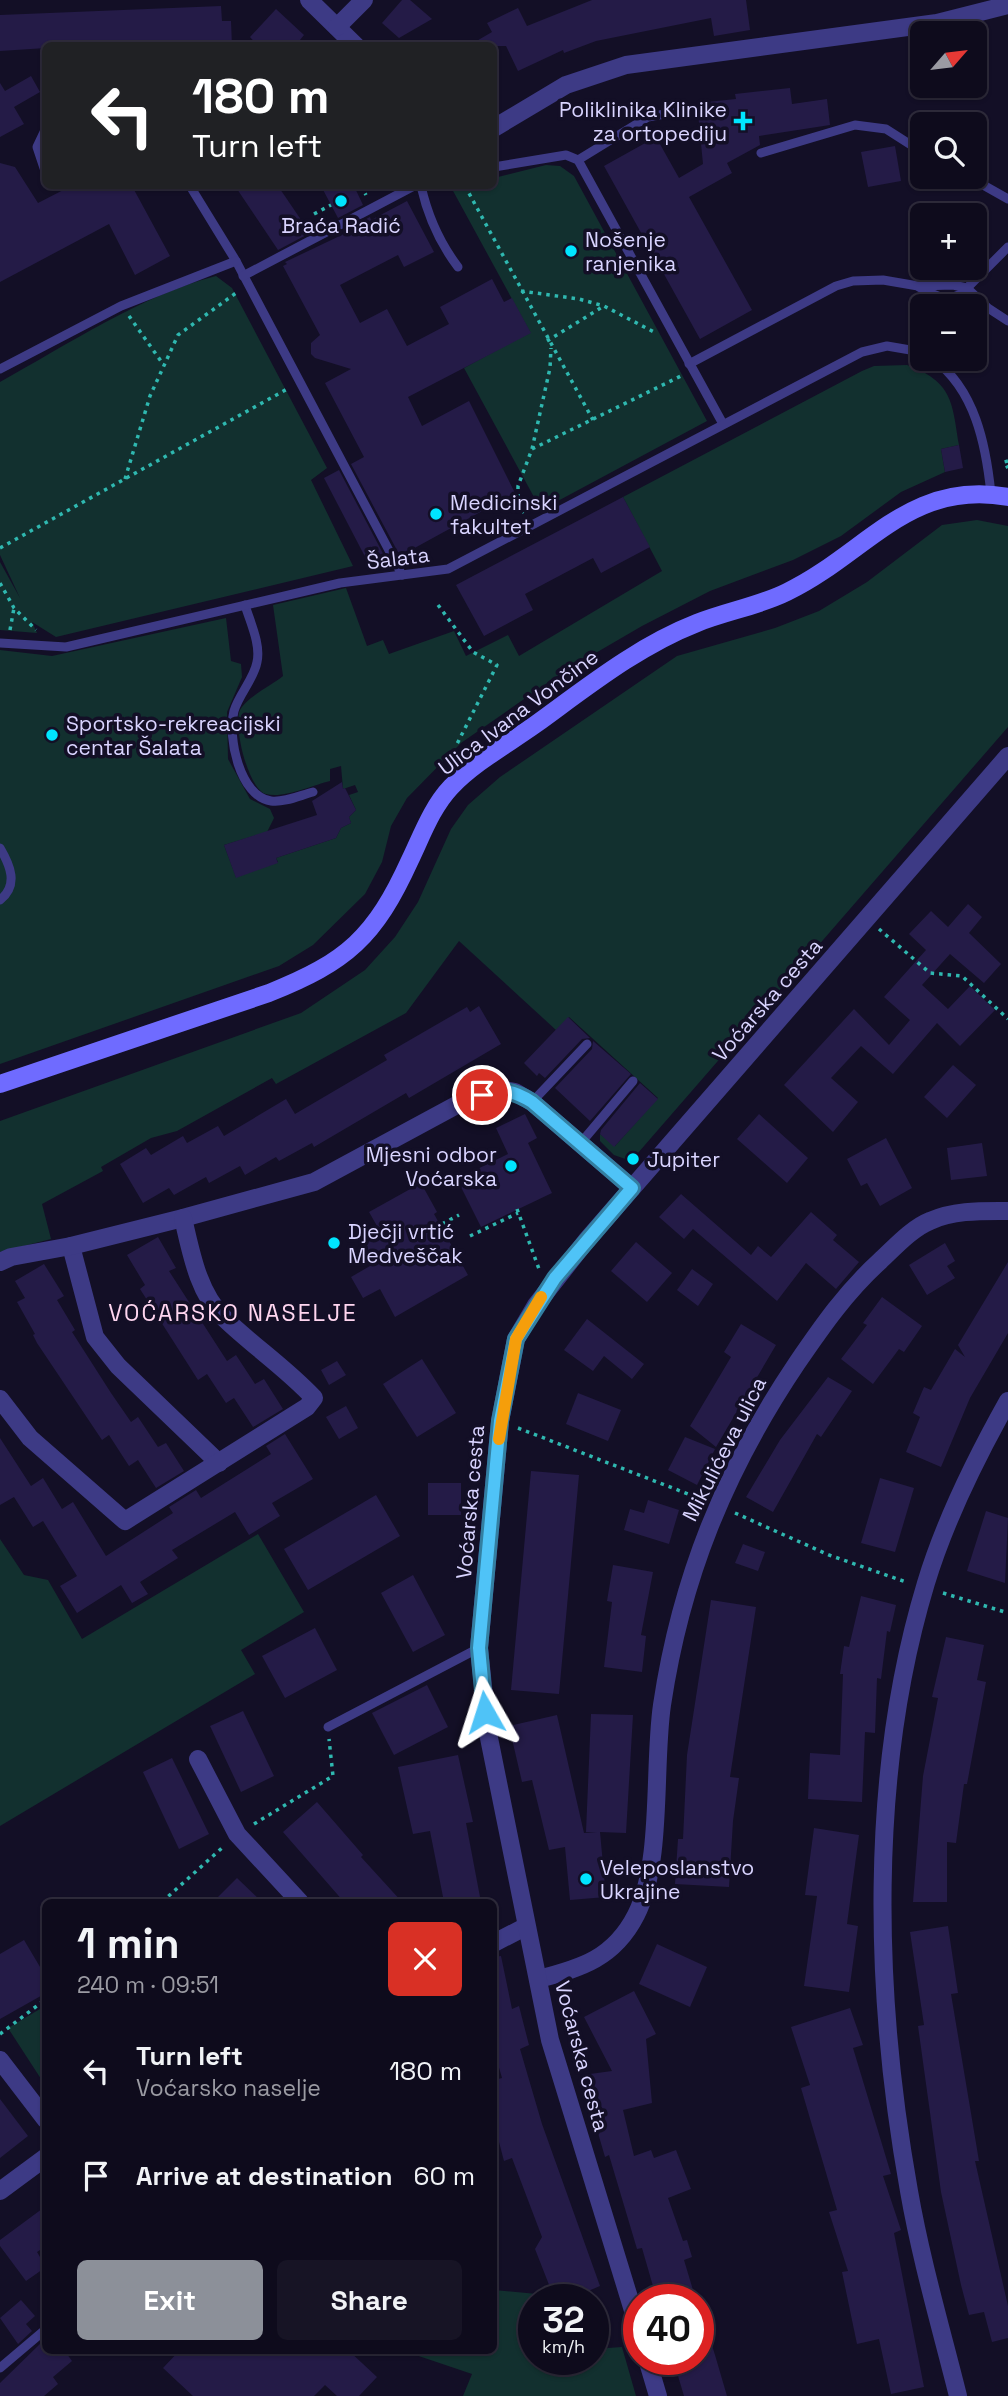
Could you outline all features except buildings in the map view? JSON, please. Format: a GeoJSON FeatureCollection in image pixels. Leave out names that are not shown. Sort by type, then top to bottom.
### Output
{"type":"FeatureCollection","features":[{"type":"Feature","properties":{"kind":"main road","name":"Ulica Ivana Vončine"},"geometry":{"type":"LineString","coordinates":[[0,1084],[269,993],[307,978],[344,957],[387,906],[431,815],[451,787],[572,697],[648,646],[698,622],[752,606],[800,586],[907,512],[953,495],[1000,495]]}},
{"type":"Feature","properties":{"kind":"street"},"geometry":{"type":"LineString","coordinates":[[309,0],[352,42]]}},
{"type":"Feature","properties":{"kind":"street"},"geometry":{"type":"LineString","coordinates":[[337,27],[363,0]]}},
{"type":"Feature","properties":{"kind":"street"},"geometry":{"type":"LineString","coordinates":[[497,126],[566,86],[626,65],[937,23],[1008,5]]}},
{"type":"Feature","properties":{"kind":"street","name":"Voćarska cesta"},"geometry":{"type":"LineString","coordinates":[[625,2284],[550,2040],[525,1927],[488,1733],[479,1648],[500,1421],[516,1339],[555,1278],[1008,756]]}},
{"type":"Feature","properties":{"kind":"street"},"geometry":{"type":"LineString","coordinates":[[0,1262],[11,1257],[71,1246],[183,1218],[314,1182],[476,1097],[500,1089],[516,1092],[532,1102],[632,1188]]}},
{"type":"Feature","properties":{"kind":"street","name":"Mikulićeva ulica"},"geometry":{"type":"LineString","coordinates":[[538,1979],[589,1964],[615,1945],[637,1914],[650,1868],[662,1707],[686,1588],[716,1506],[769,1404],[848,1290],[928,1221],[971,1211],[1008,1211]]}},
{"type":"Feature","properties":{"kind":"street"},"geometry":{"type":"LineString","coordinates":[[1,1404],[30,1438],[125,1521],[296,1414],[314,1398],[276,1360],[223,1317],[207,1295],[191,1255],[183,1218]]}},
{"type":"Feature","properties":{"kind":"street"},"geometry":{"type":"LineString","coordinates":[[71,1246],[95,1336],[118,1366],[219,1463]]}},
{"type":"Feature","properties":{"kind":"street"},"geometry":{"type":"LineString","coordinates":[[958,2396],[909,2191],[892,2073],[886,1986],[885,1844],[893,1748],[911,1643],[926,1583],[962,1491],[1008,1401]]}},
{"type":"Feature","properties":{"kind":"street"},"geometry":{"type":"LineString","coordinates":[[198,1759],[237,1835],[297,1899]]}},
{"type":"Feature","properties":{"kind":"street"},"geometry":{"type":"LineString","coordinates":[[497,1941],[525,1927]]}},
{"type":"Feature","properties":{"kind":"street"},"geometry":{"type":"LineString","coordinates":[[0,2060],[42,2115]]}},
{"type":"Feature","properties":{"kind":"street"},"geometry":{"type":"LineString","coordinates":[[0,2191],[42,2160]]}},
{"type":"Feature","properties":{"kind":"street"},"geometry":{"type":"LineString","coordinates":[[653,2375],[659,2396]]}},
{"type":"Feature","properties":{"kind":"lane"},"geometry":{"type":"LineString","coordinates":[[578,160],[648,117],[693,109]]}},
{"type":"Feature","properties":{"kind":"lane"},"geometry":{"type":"LineString","coordinates":[[761,153],[855,125],[886,129],[910,144]]}},
{"type":"Feature","properties":{"kind":"lane"},"geometry":{"type":"LineString","coordinates":[[42,136],[37,147],[42,162]]}},
{"type":"Feature","properties":{"kind":"lane"},"geometry":{"type":"LineString","coordinates":[[497,166],[566,155],[578,160],[723,424]]}},
{"type":"Feature","properties":{"kind":"lane"},"geometry":{"type":"LineString","coordinates":[[987,188],[1008,200]]}},
{"type":"Feature","properties":{"kind":"lane"},"geometry":{"type":"LineString","coordinates":[[192,189],[236,261],[401,575]]}},
{"type":"Feature","properties":{"kind":"lane"},"geometry":{"type":"LineString","coordinates":[[243,276],[409,189]]}},
{"type":"Feature","properties":{"kind":"lane"},"geometry":{"type":"LineString","coordinates":[[422,189],[426,211],[441,244],[458,267]]}},
{"type":"Feature","properties":{"kind":"lane"},"geometry":{"type":"LineString","coordinates":[[967,288],[1008,247]]}},
{"type":"Feature","properties":{"kind":"lane"},"geometry":{"type":"LineString","coordinates":[[0,369],[121,306],[236,261]]}},
{"type":"Feature","properties":{"kind":"lane"},"geometry":{"type":"LineString","coordinates":[[691,367],[836,286],[853,281],[883,280],[918,286],[953,285],[967,288],[988,308],[1008,321]]}},
{"type":"Feature","properties":{"kind":"lane","name":"Šalata"},"geometry":{"type":"LineString","coordinates":[[4,644],[55,649],[340,583],[432,573],[460,565],[862,352],[887,346],[910,350]]}},
{"type":"Feature","properties":{"kind":"lane"},"geometry":{"type":"LineString","coordinates":[[946,371],[954,378],[974,411],[1000,495]]}},
{"type":"Feature","properties":{"kind":"lane"},"geometry":{"type":"LineString","coordinates":[[244,605],[257,649],[257,664],[235,709],[232,724],[247,786],[257,796],[273,802],[313,792]]}},
{"type":"Feature","properties":{"kind":"lane"},"geometry":{"type":"LineString","coordinates":[[0,848],[12,867],[12,879],[0,900]]}},
{"type":"Feature","properties":{"kind":"lane"},"geometry":{"type":"LineString","coordinates":[[532,1102],[587,1044]]}},
{"type":"Feature","properties":{"kind":"lane"},"geometry":{"type":"LineString","coordinates":[[579,1145],[633,1081]]}},
{"type":"Feature","properties":{"kind":"lane"},"geometry":{"type":"LineString","coordinates":[[328,1727],[479,1648]]}},
{"type":"Feature","properties":{"kind":"lane"},"geometry":{"type":"LineString","coordinates":[[0,2368],[42,2332]]}},
{"type":"Feature","properties":{"kind":"path"},"geometry":{"type":"LineString","coordinates":[[467,189],[547,341],[593,420]]}},
{"type":"Feature","properties":{"kind":"path"},"geometry":{"type":"LineString","coordinates":[[314,215],[331,205]]}},
{"type":"Feature","properties":{"kind":"path"},"geometry":{"type":"LineString","coordinates":[[125,479],[150,396],[178,335],[248,286]]}},
{"type":"Feature","properties":{"kind":"path"},"geometry":{"type":"LineString","coordinates":[[521,292],[579,299],[604,306],[676,340]]}},
{"type":"Feature","properties":{"kind":"path"},"geometry":{"type":"LineString","coordinates":[[121,306],[163,364]]}},
{"type":"Feature","properties":{"kind":"path"},"geometry":{"type":"LineString","coordinates":[[547,341],[604,306]]}},
{"type":"Feature","properties":{"kind":"path"},"geometry":{"type":"LineString","coordinates":[[532,527],[517,496],[521,472],[532,449],[550,368],[551,348]]}},
{"type":"Feature","properties":{"kind":"path"},"geometry":{"type":"LineString","coordinates":[[532,449],[593,420],[691,367]]}},
{"type":"Feature","properties":{"kind":"path"},"geometry":{"type":"LineString","coordinates":[[0,548],[299,383]]}},
{"type":"Feature","properties":{"kind":"path"},"geometry":{"type":"LineString","coordinates":[[1008,461],[1004,462],[1008,468]]}},
{"type":"Feature","properties":{"kind":"path"},"geometry":{"type":"LineString","coordinates":[[0,583],[14,607],[55,649]]}},
{"type":"Feature","properties":{"kind":"path"},"geometry":{"type":"LineString","coordinates":[[438,605],[473,652],[497,665],[457,744]]}},
{"type":"Feature","properties":{"kind":"path"},"geometry":{"type":"LineString","coordinates":[[4,644],[14,607]]}},
{"type":"Feature","properties":{"kind":"path"},"geometry":{"type":"LineString","coordinates":[[882,931],[930,973],[962,976],[1008,1019]]}},
{"type":"Feature","properties":{"kind":"path"},"geometry":{"type":"LineString","coordinates":[[470,1236],[518,1211],[539,1264],[539,1274]]}},
{"type":"Feature","properties":{"kind":"path"},"geometry":{"type":"LineString","coordinates":[[427,1232],[459,1214]]}},
{"type":"Feature","properties":{"kind":"path"},"geometry":{"type":"LineString","coordinates":[[520,1429],[702,1499]]}},
{"type":"Feature","properties":{"kind":"path"},"geometry":{"type":"LineString","coordinates":[[727,1510],[829,1555],[901,1581]]}},
{"type":"Feature","properties":{"kind":"path"},"geometry":{"type":"LineString","coordinates":[[940,1592],[1008,1613]]}},
{"type":"Feature","properties":{"kind":"path"},"geometry":{"type":"LineString","coordinates":[[165,1899],[237,1835],[332,1776],[328,1727]]}},
{"type":"Feature","properties":{"kind":"path"},"geometry":{"type":"LineString","coordinates":[[0,2034],[42,2002]]}},
{"type":"Feature","properties":{"kind":"green space"},"geometry":{"type":"Polygon","coordinates":[[[546,165],[560,166],[574,176],[707,421],[541,510],[464,368],[530,332],[452,189],[497,189],[497,177],[546,165]]]}},
{"type":"Feature","properties":{"kind":"green space"},"geometry":{"type":"Polygon","coordinates":[[[216,276],[232,288],[327,468],[311,480],[353,566],[56,637],[32,622],[37,633],[0,630],[0,562],[20,598],[0,555],[0,382],[133,308],[189,284],[216,276]]]}},
{"type":"Feature","properties":{"kind":"green space"},"geometry":{"type":"Polygon","coordinates":[[[907,365],[910,371],[922,372],[942,386],[952,405],[959,445],[941,449],[945,472],[901,492],[841,536],[793,560],[710,591],[642,626],[563,672],[461,743],[407,798],[391,826],[382,862],[365,894],[313,945],[279,966],[0,1064],[0,650],[52,656],[226,618],[231,661],[241,664],[242,677],[227,712],[228,759],[250,799],[270,809],[274,818],[267,832],[224,845],[236,877],[278,862],[276,858],[336,838],[341,828],[351,823],[349,817],[356,810],[349,795],[358,792],[355,785],[343,789],[341,766],[330,769],[330,781],[273,795],[259,790],[248,769],[240,742],[240,710],[254,696],[283,676],[273,605],[346,588],[367,646],[383,640],[389,654],[454,631],[466,656],[508,635],[519,656],[662,571],[623,497],[874,366],[907,365]]]}},
{"type":"Feature","properties":{"kind":"green space"},"geometry":{"type":"Polygon","coordinates":[[[977,520],[1008,526],[1008,727],[631,1161],[614,1155],[600,1141],[600,1134],[615,1146],[658,1098],[569,1017],[556,1030],[459,941],[406,1013],[276,1084],[272,1078],[177,1131],[151,1138],[101,1167],[103,1171],[42,1204],[51,1239],[0,1252],[0,1121],[301,1013],[365,970],[395,937],[418,902],[451,829],[468,805],[500,777],[677,656],[775,628],[819,611],[867,582],[942,525],[977,520]]]}},
{"type":"Feature","properties":{"kind":"green space"},"geometry":{"type":"Polygon","coordinates":[[[258,1534],[304,1612],[241,1650],[255,1674],[0,1826],[0,1539],[24,1575],[48,1580],[82,1639],[258,1534]]]}},
{"type":"Feature","properties":{"kind":"green space"},"geometry":{"type":"Polygon","coordinates":[[[42,2008],[42,2080],[8,2028],[42,2008]]]}},
{"type":"Feature","properties":{"kind":"green space"},"geometry":{"type":"Polygon","coordinates":[[[497,2290],[518,2292],[518,2375],[609,2375],[609,2348],[622,2347],[623,2375],[630,2375],[636,2396],[463,2396],[472,2374],[413,2354],[497,2354],[497,2290]]]}},
{"type":"Feature","properties":{"kind":"slow traffic"},"geometry":{"type":"LineString","coordinates":[[499,1439],[505,1391],[516,1339],[541,1297]]}},
{"type":"Feature","properties":{"kind":"place","name":"Poliklinika Klinike za ortopediju"},"geometry":{"type":"Point","coordinates":[743,121]}},
{"type":"Feature","properties":{"kind":"place","name":"Braća Radić"},"geometry":{"type":"Point","coordinates":[341,201]}},
{"type":"Feature","properties":{"kind":"place","name":"Nošenje ranjenika"},"geometry":{"type":"Point","coordinates":[571,251]}},
{"type":"Feature","properties":{"kind":"place","name":"Medicinski fakultet"},"geometry":{"type":"Point","coordinates":[436,514]}},
{"type":"Feature","properties":{"kind":"place","name":"Sportsko-rekreacijski centar Šalata"},"geometry":{"type":"Point","coordinates":[52,735]}},
{"type":"Feature","properties":{"kind":"place","name":"Jupiter"},"geometry":{"type":"Point","coordinates":[633,1159]}},
{"type":"Feature","properties":{"kind":"place","name":"Mjesni odbor Voćarska"},"geometry":{"type":"Point","coordinates":[511,1166]}},
{"type":"Feature","properties":{"kind":"place","name":"Dječji vrtić Medveščak"},"geometry":{"type":"Point","coordinates":[334,1243]}},
{"type":"Feature","properties":{"kind":"place","name":"Veleposlanstvo Ukrajine"},"geometry":{"type":"Point","coordinates":[586,1879]}},
{"type":"Feature","properties":{"kind":"district","name":"VOĆARSKO NASELJE"},"geometry":{"type":"Point","coordinates":[233,1313]}},
{"type":"Feature","properties":{"kind":"route"},"geometry":{"type":"LineString","coordinates":[[482,1095],[500,1089],[516,1092],[532,1102],[632,1188],[555,1278],[516,1339],[500,1421],[479,1648],[485,1712]]}}]}
